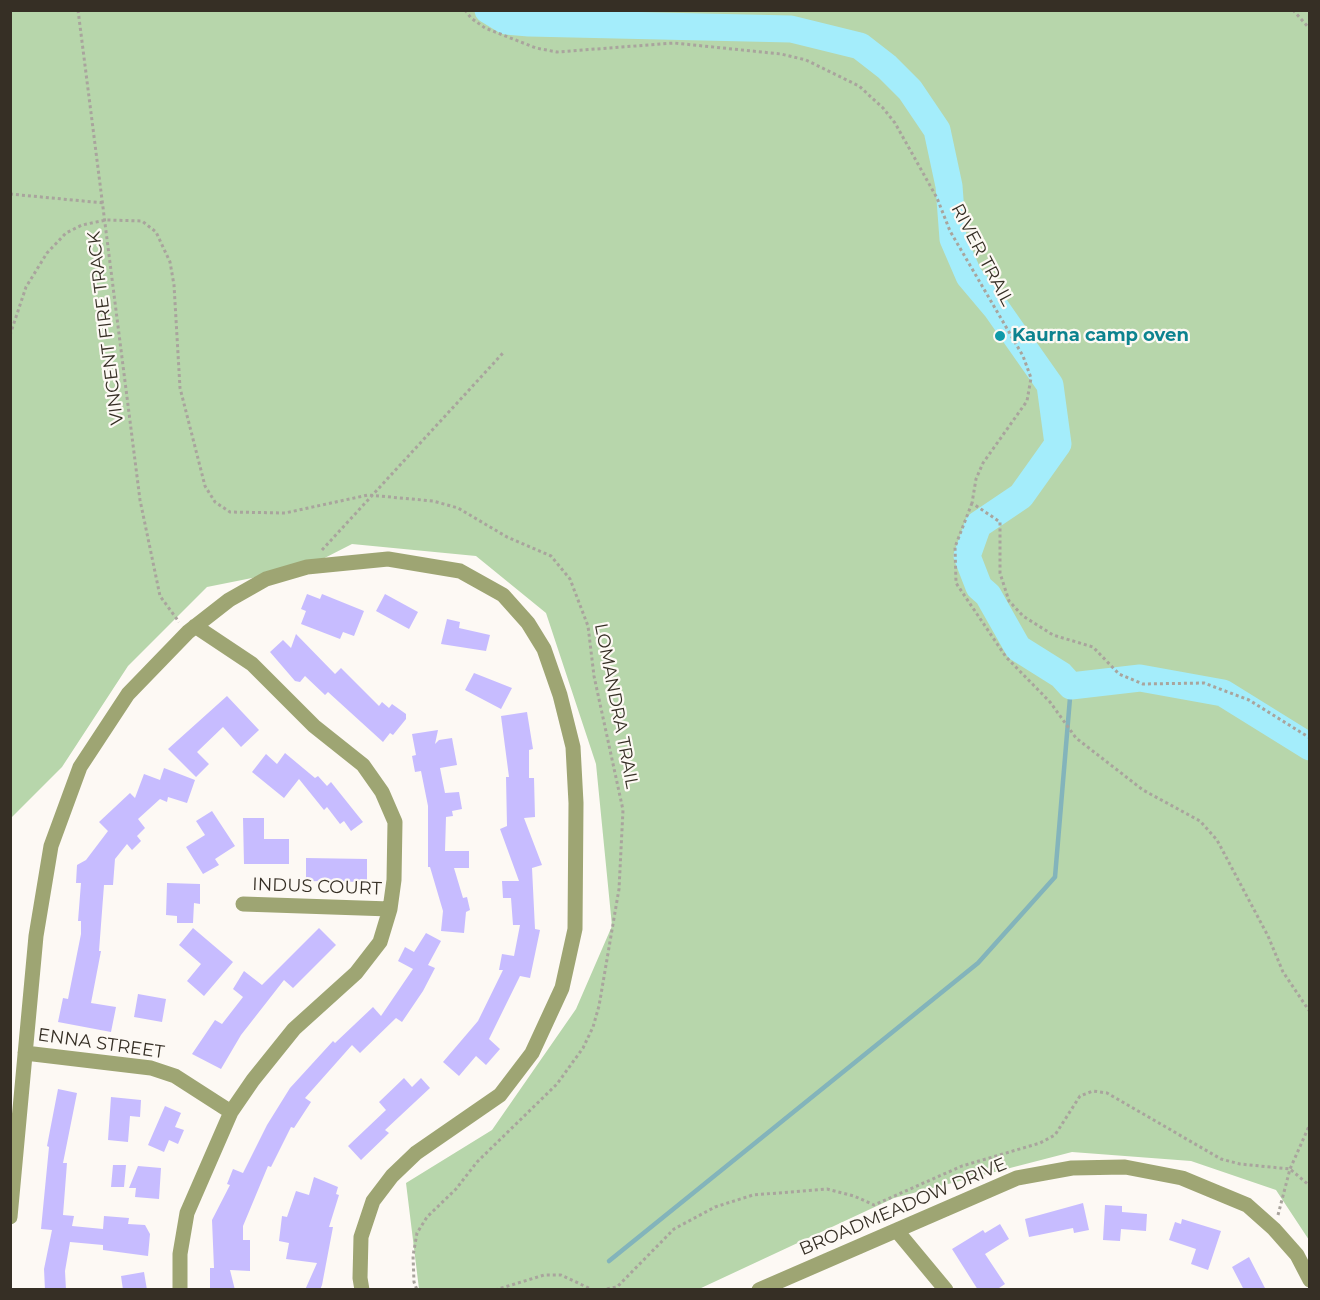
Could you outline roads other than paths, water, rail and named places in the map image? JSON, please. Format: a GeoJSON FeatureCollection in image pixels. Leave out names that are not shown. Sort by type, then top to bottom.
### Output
{"type":"FeatureCollection","features":[{"type":"Feature","properties":{"kind":"street"},"geometry":{"type":"LineString","coordinates":[[10,1217],[36,936],[51,846],[80,767],[128,694],[192,629],[230,600],[266,579],[307,567],[388,558],[460,571],[503,596],[528,623],[544,649],[573,747],[576,803],[575,929],[562,988],[532,1053],[500,1095],[416,1153],[392,1176],[373,1201],[361,1238],[362,1290]]}},
{"type":"Feature","properties":{"kind":"street"},"geometry":{"type":"LineString","coordinates":[[180,1290],[180,1254],[187,1213],[231,1112],[253,1080],[294,1029],[356,974],[380,942],[390,909],[394,880],[394,822],[382,792],[363,765],[314,726],[252,664],[192,629]]}},
{"type":"Feature","properties":{"kind":"street","name":"INDUS COURT"},"geometry":{"type":"LineString","coordinates":[[243,904],[390,909]]}},
{"type":"Feature","properties":{"kind":"street","name":"ENNA STREET"},"geometry":{"type":"LineString","coordinates":[[25,1053],[151,1068],[175,1076],[231,1112]]}},
{"type":"Feature","properties":{"kind":"street","name":"BROADMEADOW DRIVE"},"geometry":{"type":"LineString","coordinates":[[759,1290],[1017,1178],[1072,1168],[1125,1167],[1182,1178],[1247,1205],[1274,1229],[1297,1255],[1310,1280]]}},
{"type":"Feature","properties":{"kind":"street"},"geometry":{"type":"LineString","coordinates":[[897,1231],[946,1290]]}},
{"type":"Feature","properties":{"kind":"waterway"},"geometry":{"type":"LineString","coordinates":[[488,10],[506,21],[529,23],[791,29],[860,46],[887,67],[910,90],[937,130],[949,186],[953,239],[969,276],[996,308],[1050,385],[1058,444],[1021,496],[978,525],[967,556],[979,587],[988,595],[1018,648],[1061,675],[1071,686],[1140,678],[1223,693],[1310,747]]}},
{"type":"Feature","properties":{"kind":"waterway"},"geometry":{"type":"LineString","coordinates":[[609,1261],[978,963],[1055,877],[1071,686]]}},
{"type":"Feature","properties":{"kind":"place","name":"Kaurna camp oven"},"geometry":{"type":"Point","coordinates":[1000,336]}}]}
